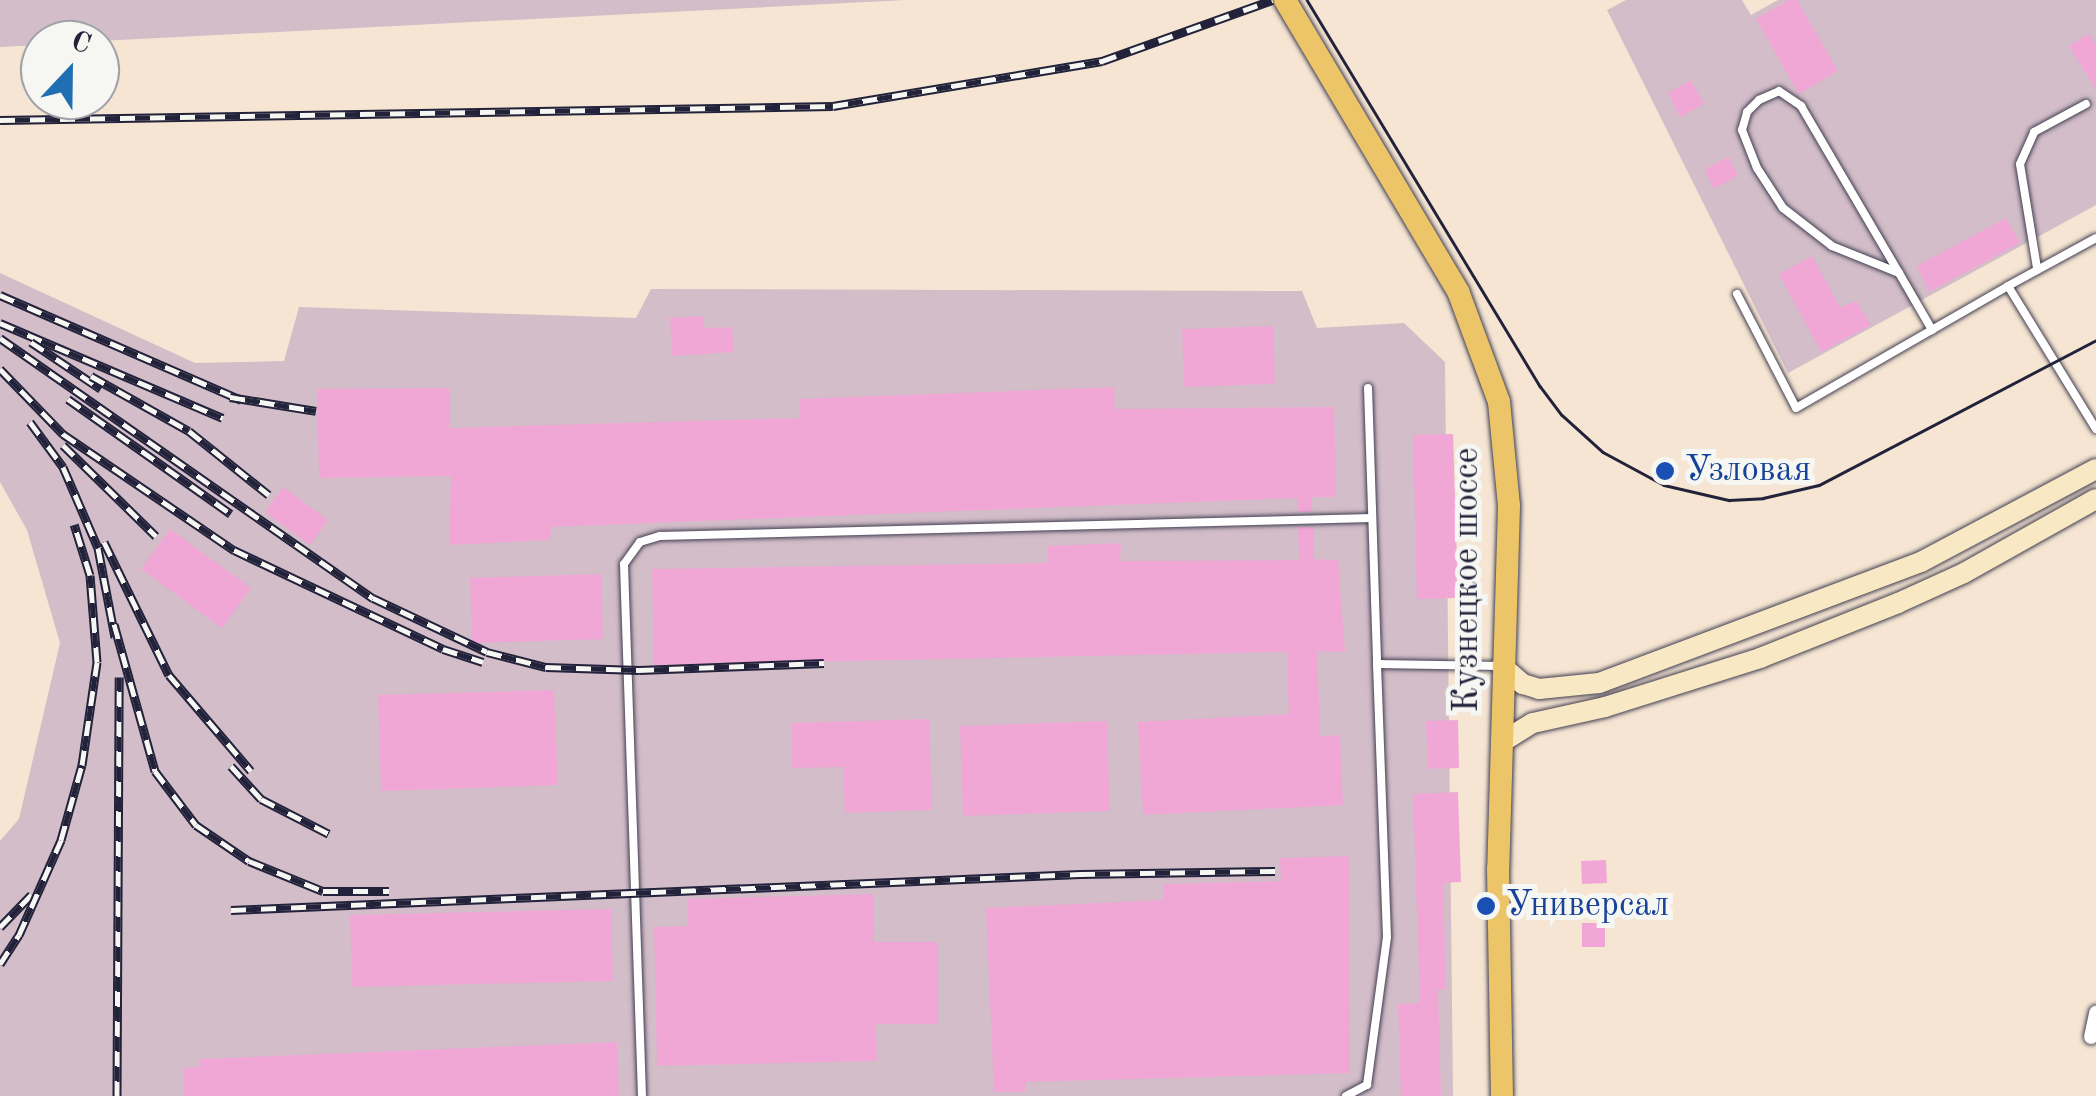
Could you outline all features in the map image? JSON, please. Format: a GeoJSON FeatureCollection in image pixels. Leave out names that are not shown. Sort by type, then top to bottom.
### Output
{"type":"FeatureCollection","features":[{"type":"Feature","properties":{"kind":"main road","name":"Кузнецкое шоссе"},"geometry":{"type":"LineString","coordinates":[[1285,0],[1458,291],[1494,380],[1504,426],[1509,506],[1498,870],[1502,1096]]}},
{"type":"Feature","properties":{"kind":"main road"},"geometry":{"type":"LineString","coordinates":[[1502,666],[1523,684],[1539,689],[1599,683],[1921,562],[2096,468]]}},
{"type":"Feature","properties":{"kind":"main road"},"geometry":{"type":"LineString","coordinates":[[1502,742],[1533,722],[1606,707],[1742,664],[1898,603],[1964,573],[2096,500]]}},
{"type":"Feature","properties":{"kind":"street"},"geometry":{"type":"LineString","coordinates":[[2091,1037],[2096,1013]]}},
{"type":"Feature","properties":{"kind":"lane"},"geometry":{"type":"LineString","coordinates":[[1899,274],[1832,246],[1783,208],[1757,168],[1742,130],[1748,112],[1759,100],[1779,91],[1801,106],[1932,330]]}},
{"type":"Feature","properties":{"kind":"lane"},"geometry":{"type":"LineString","coordinates":[[2037,268],[2020,164],[2034,132],[2086,104]]}},
{"type":"Feature","properties":{"kind":"lane"},"geometry":{"type":"LineString","coordinates":[[1737,294],[1796,408],[2096,238]]}},
{"type":"Feature","properties":{"kind":"lane"},"geometry":{"type":"LineString","coordinates":[[2008,286],[2096,429]]}},
{"type":"Feature","properties":{"kind":"lane"},"geometry":{"type":"LineString","coordinates":[[1346,1096],[1366,1085],[1387,937],[1368,388]]}},
{"type":"Feature","properties":{"kind":"lane"},"geometry":{"type":"LineString","coordinates":[[642,1096],[624,564],[640,542],[660,536],[1372,518]]}},
{"type":"Feature","properties":{"kind":"lane"},"geometry":{"type":"LineString","coordinates":[[1377,664],[1502,666]]}},
{"type":"Feature","properties":{"kind":"shaded area"},"geometry":{"type":"Polygon","coordinates":[[[0,0],[905,0],[120,40],[120,20],[20,20],[20,46],[0,47],[0,0]]]}},
{"type":"Feature","properties":{"kind":"shaded area"},"geometry":{"type":"Polygon","coordinates":[[[1626,0],[1742,0],[1751,15],[1778,0],[2096,0],[2096,205],[1788,373],[1607,10],[1626,0]]]}},
{"type":"Feature","properties":{"kind":"shaded area","name":"Универсал"},"geometry":{"type":"Polygon","coordinates":[[[0,273],[195,363],[284,361],[299,307],[636,318],[651,289],[1302,291],[1317,328],[1404,323],[1445,362],[1453,1096],[0,1096],[0,841],[19,819],[60,643],[27,530],[0,482],[0,273]]]}},
{"type":"Feature","properties":{"kind":"building"},"geometry":{"type":"Polygon","coordinates":[[[1789,0],[1797,0],[1838,71],[1799,94],[1756,19],[1789,0]]]}},
{"type":"Feature","properties":{"kind":"building"},"geometry":{"type":"Polygon","coordinates":[[[2089,34],[2096,45],[2096,90],[2069,46],[2089,34]]]}},
{"type":"Feature","properties":{"kind":"building"},"geometry":{"type":"Polygon","coordinates":[[[1691,80],[1704,104],[1680,117],[1668,93],[1691,80]]]}},
{"type":"Feature","properties":{"kind":"building"},"geometry":{"type":"Polygon","coordinates":[[[1728,157],[1738,175],[1714,189],[1704,170],[1728,157]]]}},
{"type":"Feature","properties":{"kind":"building"},"geometry":{"type":"Polygon","coordinates":[[[2006,218],[2020,243],[1929,292],[1917,266],[2006,218]]]}},
{"type":"Feature","properties":{"kind":"building"},"geometry":{"type":"Polygon","coordinates":[[[1812,256],[1840,307],[1856,301],[1871,325],[1821,352],[1779,274],[1812,256]]]}},
{"type":"Feature","properties":{"kind":"building"},"geometry":{"type":"Polygon","coordinates":[[[703,316],[704,328],[732,327],[734,352],[672,356],[670,318],[703,316]]]}},
{"type":"Feature","properties":{"kind":"building"},"geometry":{"type":"Polygon","coordinates":[[[1273,326],[1275,384],[1184,387],[1182,329],[1273,326]]]}},
{"type":"Feature","properties":{"kind":"building"},"geometry":{"type":"Polygon","coordinates":[[[1114,387],[1115,409],[1334,407],[1336,497],[1312,497],[1312,512],[1297,512],[1297,498],[551,527],[550,540],[449,545],[451,476],[319,478],[317,389],[450,388],[450,428],[800,418],[799,399],[1114,387]]]}},
{"type":"Feature","properties":{"kind":"building"},"geometry":{"type":"Polygon","coordinates":[[[1453,434],[1458,598],[1417,599],[1413,435],[1453,434]]]}},
{"type":"Feature","properties":{"kind":"building"},"geometry":{"type":"Polygon","coordinates":[[[283,487],[328,520],[310,545],[265,512],[283,487]]]}},
{"type":"Feature","properties":{"kind":"building"},"geometry":{"type":"Polygon","coordinates":[[[1298,527],[1313,527],[1314,559],[1338,560],[1345,652],[1317,651],[1320,736],[1340,735],[1343,805],[1143,815],[1138,722],[1289,714],[1287,652],[654,665],[652,569],[1048,563],[1048,546],[1121,543],[1120,561],[1299,560],[1298,527]]]}},
{"type":"Feature","properties":{"kind":"building"},"geometry":{"type":"Polygon","coordinates":[[[170,529],[251,588],[222,628],[141,569],[170,529]]]}},
{"type":"Feature","properties":{"kind":"building"},"geometry":{"type":"Polygon","coordinates":[[[601,574],[603,639],[472,643],[470,578],[601,574]]]}},
{"type":"Feature","properties":{"kind":"building"},"geometry":{"type":"Polygon","coordinates":[[[554,690],[558,785],[381,791],[378,695],[554,690]]]}},
{"type":"Feature","properties":{"kind":"building"},"geometry":{"type":"Polygon","coordinates":[[[929,719],[932,810],[845,813],[843,767],[792,768],[791,723],[929,719]]]}},
{"type":"Feature","properties":{"kind":"building"},"geometry":{"type":"Polygon","coordinates":[[[1458,720],[1459,768],[1428,769],[1426,721],[1458,720]]]}},
{"type":"Feature","properties":{"kind":"building"},"geometry":{"type":"Polygon","coordinates":[[[1107,721],[1110,811],[963,816],[960,726],[1107,721]]]}},
{"type":"Feature","properties":{"kind":"building"},"geometry":{"type":"Polygon","coordinates":[[[1458,792],[1461,882],[1443,883],[1446,989],[1438,990],[1441,1096],[1401,1096],[1398,1004],[1420,1003],[1413,794],[1458,792]]]}},
{"type":"Feature","properties":{"kind":"building"},"geometry":{"type":"Polygon","coordinates":[[[1349,856],[1350,1073],[1026,1082],[1026,1092],[994,1092],[986,908],[1164,900],[1164,884],[1281,881],[1280,858],[1349,856]]]}},
{"type":"Feature","properties":{"kind":"building"},"geometry":{"type":"Polygon","coordinates":[[[1606,860],[1607,883],[1582,884],[1581,861],[1606,860]]]}},
{"type":"Feature","properties":{"kind":"building"},"geometry":{"type":"Polygon","coordinates":[[[873,894],[874,942],[938,942],[938,1024],[876,1024],[877,1061],[657,1066],[654,927],[688,926],[688,899],[873,894]]]}},
{"type":"Feature","properties":{"kind":"building"},"geometry":{"type":"Polygon","coordinates":[[[611,909],[613,981],[352,987],[350,915],[611,909]]]}},
{"type":"Feature","properties":{"kind":"building"},"geometry":{"type":"Polygon","coordinates":[[[1582,923],[1605,923],[1605,947],[1582,947],[1582,923]]]}},
{"type":"Feature","properties":{"kind":"building"},"geometry":{"type":"Polygon","coordinates":[[[617,1042],[619,1096],[184,1096],[183,1068],[200,1067],[199,1059],[617,1042]]]}},
{"type":"Feature","properties":{"kind":"tram line"},"geometry":{"type":"LineString","coordinates":[[1307,0],[1540,386],[1562,415],[1603,452],[1664,485],[1729,500],[1763,498],[1819,485],[2096,340]]}},
{"type":"Feature","properties":{"kind":"railway"},"geometry":{"type":"LineString","coordinates":[[0,120],[833,106],[1102,61],[1272,0]]}},
{"type":"Feature","properties":{"kind":"railway"},"geometry":{"type":"LineString","coordinates":[[0,295],[241,400]]}},
{"type":"Feature","properties":{"kind":"railway"},"geometry":{"type":"LineString","coordinates":[[0,323],[223,418]]}},
{"type":"Feature","properties":{"kind":"railway"},"geometry":{"type":"LineString","coordinates":[[0,338],[373,598],[487,652],[546,667],[639,670],[824,663]]}},
{"type":"Feature","properties":{"kind":"railway"},"geometry":{"type":"LineString","coordinates":[[31,342],[101,389]]}},
{"type":"Feature","properties":{"kind":"railway"},"geometry":{"type":"LineString","coordinates":[[0,369],[63,434],[234,550],[443,649],[483,662]]}},
{"type":"Feature","properties":{"kind":"railway"},"geometry":{"type":"LineString","coordinates":[[91,376],[189,431],[269,495]]}},
{"type":"Feature","properties":{"kind":"railway"},"geometry":{"type":"LineString","coordinates":[[230,397],[316,411]]}},
{"type":"Feature","properties":{"kind":"railway"},"geometry":{"type":"LineString","coordinates":[[68,399],[231,514]]}},
{"type":"Feature","properties":{"kind":"railway"},"geometry":{"type":"LineString","coordinates":[[30,422],[63,467],[98,548],[115,637]]}},
{"type":"Feature","properties":{"kind":"railway"},"geometry":{"type":"LineString","coordinates":[[63,445],[156,536]]}},
{"type":"Feature","properties":{"kind":"railway"},"geometry":{"type":"LineString","coordinates":[[0,964],[19,935],[61,840],[82,765],[97,662],[90,575],[74,524]]}},
{"type":"Feature","properties":{"kind":"railway"},"geometry":{"type":"LineString","coordinates":[[104,542],[169,675],[251,771]]}},
{"type":"Feature","properties":{"kind":"railway"},"geometry":{"type":"LineString","coordinates":[[114,624],[155,771],[196,825],[249,861],[323,891],[389,891]]}},
{"type":"Feature","properties":{"kind":"railway"},"geometry":{"type":"LineString","coordinates":[[117,1096],[119,677]]}},
{"type":"Feature","properties":{"kind":"railway"},"geometry":{"type":"LineString","coordinates":[[231,766],[261,799],[329,834]]}},
{"type":"Feature","properties":{"kind":"railway"},"geometry":{"type":"LineString","coordinates":[[231,910],[1080,874],[1275,871]]}},
{"type":"Feature","properties":{"kind":"railway"},"geometry":{"type":"LineString","coordinates":[[0,927],[31,895]]}},
{"type":"Feature","properties":{"kind":"place","name":"Узловая"},"geometry":{"type":"Point","coordinates":[1665,471]}},
{"type":"Feature","properties":{"kind":"place","name":"Универсал"},"geometry":{"type":"Point","coordinates":[1486,906]}}]}
